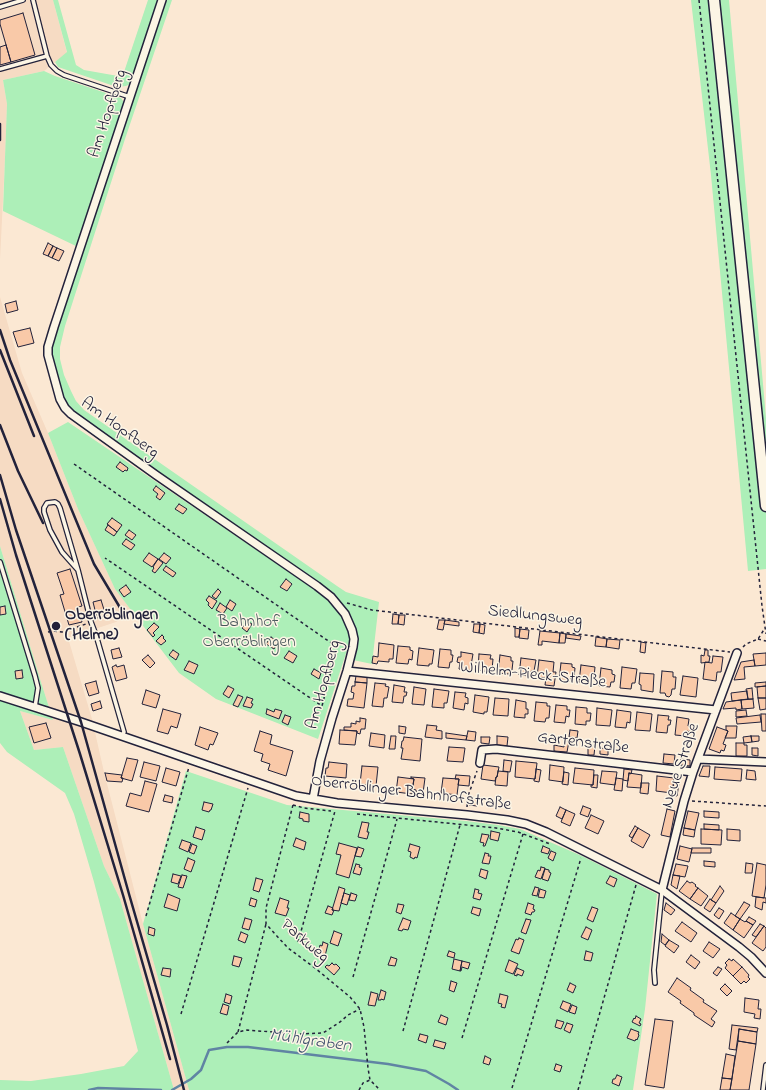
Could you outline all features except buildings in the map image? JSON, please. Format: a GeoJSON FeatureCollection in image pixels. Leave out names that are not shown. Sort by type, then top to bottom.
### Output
{"type":"FeatureCollection","features":[{"type":"Feature","properties":{"kind":"main road"},"geometry":{"type":"LineString","coordinates":[[714,0],[766,506]]}},
{"type":"Feature","properties":{"kind":"street","name":"Am Hopfberg"},"geometry":{"type":"LineString","coordinates":[[162,0],[54,327],[48,347],[48,355],[60,399],[65,408],[71,414],[156,475],[317,586],[331,597],[345,614],[352,630],[354,639],[353,647],[320,761],[313,799]]}},
{"type":"Feature","properties":{"kind":"street","name":"Neue Straße"},"geometry":{"type":"LineString","coordinates":[[662,890],[684,801],[693,772],[737,653]]}},
{"type":"Feature","properties":{"kind":"street","name":"Wilhelm-Pieck-Straße"},"geometry":{"type":"LineString","coordinates":[[347,671],[716,710]]}},
{"type":"Feature","properties":{"kind":"street","name":"Oberröblinger Bahnhofstraße"},"geometry":{"type":"LineString","coordinates":[[0,696],[296,796],[337,803],[465,815],[526,824],[546,832],[662,890],[735,944],[751,957],[766,973]]}},
{"type":"Feature","properties":{"kind":"street","name":"Gartenstraße"},"geometry":{"type":"LineString","coordinates":[[480,763],[482,750],[496,749],[693,772]]}},
{"type":"Feature","properties":{"kind":"street"},"geometry":{"type":"LineString","coordinates":[[698,759],[766,762]]}},
{"type":"Feature","properties":{"kind":"lane"},"geometry":{"type":"LineString","coordinates":[[0,1],[1,7],[23,0]]}},
{"type":"Feature","properties":{"kind":"lane"},"geometry":{"type":"LineString","coordinates":[[33,0],[47,56],[51,65],[64,75],[130,97]]}},
{"type":"Feature","properties":{"kind":"lane"},"geometry":{"type":"LineString","coordinates":[[0,69],[47,56]]}},
{"type":"Feature","properties":{"kind":"lane"},"geometry":{"type":"LineString","coordinates":[[78,570],[62,552],[52,535],[44,512],[44,508],[48,502],[55,502],[60,508],[78,570],[91,622],[124,732],[122,736]]}},
{"type":"Feature","properties":{"kind":"lane"},"geometry":{"type":"LineString","coordinates":[[0,562],[38,688],[35,707]]}},
{"type":"Feature","properties":{"kind":"lane"},"geometry":{"type":"LineString","coordinates":[[656,983],[654,970],[662,890]]}},
{"type":"Feature","properties":{"kind":"lane"},"geometry":{"type":"LineString","coordinates":[[763,1090],[766,1065]]}},
{"type":"Feature","properties":{"kind":"path"},"geometry":{"type":"LineString","coordinates":[[699,0],[766,634]]}},
{"type":"Feature","properties":{"kind":"path"},"geometry":{"type":"LineString","coordinates":[[74,464],[337,647],[322,706],[105,558]]}},
{"type":"Feature","properties":{"kind":"path","name":"Siedlungsweg"},"geometry":{"type":"LineString","coordinates":[[346,603],[372,610],[737,653]]}},
{"type":"Feature","properties":{"kind":"path"},"geometry":{"type":"LineString","coordinates":[[48,632],[62,632],[91,622]]}},
{"type":"Feature","properties":{"kind":"path"},"geometry":{"type":"LineString","coordinates":[[737,653],[746,644],[758,639],[765,628]]}},
{"type":"Feature","properties":{"kind":"path"},"geometry":{"type":"LineString","coordinates":[[758,639],[766,641]]}},
{"type":"Feature","properties":{"kind":"path"},"geometry":{"type":"LineString","coordinates":[[146,916],[191,760]]}},
{"type":"Feature","properties":{"kind":"path"},"geometry":{"type":"LineString","coordinates":[[403,1031],[460,824],[465,815],[468,796],[480,763]]}},
{"type":"Feature","properties":{"kind":"path"},"geometry":{"type":"LineString","coordinates":[[181,1014],[250,780]]}},
{"type":"Feature","properties":{"kind":"path","name":"Parkweg"},"geometry":{"type":"LineString","coordinates":[[296,796],[266,908],[266,924],[288,948],[316,968],[350,997],[360,1009],[364,1026],[370,1080]]}},
{"type":"Feature","properties":{"kind":"path"},"geometry":{"type":"LineString","coordinates":[[684,801],[766,806]]}},
{"type":"Feature","properties":{"kind":"path"},"geometry":{"type":"LineString","coordinates":[[298,942],[337,803]]}},
{"type":"Feature","properties":{"kind":"path"},"geometry":{"type":"LineString","coordinates":[[293,805],[304,808],[335,811]]}},
{"type":"Feature","properties":{"kind":"path"},"geometry":{"type":"LineString","coordinates":[[353,977],[400,809]]}},
{"type":"Feature","properties":{"kind":"path"},"geometry":{"type":"LineString","coordinates":[[350,813],[496,828],[523,834],[555,846]]}},
{"type":"Feature","properties":{"kind":"path"},"geometry":{"type":"LineString","coordinates":[[462,1038],[526,824]]}},
{"type":"Feature","properties":{"kind":"path"},"geometry":{"type":"LineString","coordinates":[[512,1088],[584,851]]}},
{"type":"Feature","properties":{"kind":"path"},"geometry":{"type":"LineString","coordinates":[[578,1090],[638,878]]}},
{"type":"Feature","properties":{"kind":"path"},"geometry":{"type":"LineString","coordinates":[[227,1043],[238,1032],[266,924]]}},
{"type":"Feature","properties":{"kind":"path"},"geometry":{"type":"LineString","coordinates":[[238,1032],[247,1030],[297,1034],[323,1033],[348,1015],[360,1009]]}},
{"type":"Feature","properties":{"kind":"path"},"geometry":{"type":"LineString","coordinates":[[359,1090],[364,1083],[370,1080],[380,1090]]}},
{"type":"Feature","properties":{"kind":"shaded area"},"geometry":{"type":"Polygon","coordinates":[[[0,0],[53,0],[67,53],[44,71],[3,80],[7,104],[0,260],[0,0]]]}},
{"type":"Feature","properties":{"kind":"shaded area"},"geometry":{"type":"Polygon","coordinates":[[[0,297],[22,373],[78,509],[115,589],[132,611],[116,622],[68,638],[92,719],[143,924],[189,1090],[174,1090],[120,899],[104,866],[63,747],[34,750],[20,711],[53,720],[0,546],[0,297]]]}},
{"type":"Feature","properties":{"kind":"green space"},"geometry":{"type":"Polygon","coordinates":[[[53,0],[58,0],[76,65],[84,70],[120,76],[124,72],[148,0],[158,0],[130,84],[117,87],[58,67],[55,62],[67,52],[53,0]]]}},
{"type":"Feature","properties":{"kind":"green space"},"geometry":{"type":"Polygon","coordinates":[[[165,0],[172,0],[125,139],[65,326],[60,347],[60,359],[64,375],[76,401],[84,410],[346,592],[379,602],[372,664],[353,660],[358,641],[355,626],[343,607],[323,587],[75,414],[63,399],[51,356],[51,349],[130,102],[165,0]]]}},
{"type":"Feature","properties":{"kind":"green space"},"geometry":{"type":"Polygon","coordinates":[[[691,0],[729,0],[766,418],[766,569],[748,571],[711,175],[691,0]]]}},
{"type":"Feature","properties":{"kind":"green space"},"geometry":{"type":"Polygon","coordinates":[[[44,71],[121,98],[124,104],[78,247],[3,211],[7,104],[3,80],[44,71]]]}},
{"type":"Feature","properties":{"kind":"green space","name":"Bahnhof Oberröblingen"},"geometry":{"type":"Polygon","coordinates":[[[68,422],[323,595],[338,610],[347,625],[350,641],[318,739],[216,699],[179,673],[115,589],[78,509],[48,433],[68,422]]]}},
{"type":"Feature","properties":{"kind":"green space"},"geometry":{"type":"Polygon","coordinates":[[[0,546],[53,720],[20,711],[34,750],[63,747],[104,866],[120,899],[174,1090],[0,1090],[0,1080],[31,1081],[124,1066],[138,1051],[94,882],[74,814],[65,793],[7,752],[0,743],[0,546]]]}},
{"type":"Feature","properties":{"kind":"green space"},"geometry":{"type":"Polygon","coordinates":[[[186,771],[287,805],[466,821],[520,829],[582,856],[657,894],[645,1009],[633,1090],[189,1090],[143,924],[186,771]]]}},
{"type":"Feature","properties":{"kind":"waterway","name":"Mühlgraben"},"geometry":{"type":"LineString","coordinates":[[172,1090],[191,1079],[201,1070],[209,1050],[227,1047],[248,1047],[388,1064],[426,1071],[458,1090]]}},
{"type":"Feature","properties":{"kind":"waterway","name":"Mühlgraben"},"geometry":{"type":"LineString","coordinates":[[89,1090],[98,1088],[161,1090]]}},
{"type":"Feature","properties":{"kind":"railway"},"geometry":{"type":"LineString","coordinates":[[0,124],[0,140]]}},
{"type":"Feature","properties":{"kind":"railway"},"geometry":{"type":"LineString","coordinates":[[0,330],[10,360],[94,564],[122,611]]}},
{"type":"Feature","properties":{"kind":"railway"},"geometry":{"type":"LineString","coordinates":[[0,350],[34,436]]}},
{"type":"Feature","properties":{"kind":"railway"},"geometry":{"type":"LineString","coordinates":[[0,425],[18,471],[43,523]]}},
{"type":"Feature","properties":{"kind":"railway"},"geometry":{"type":"LineString","coordinates":[[0,475],[16,530],[81,722],[184,1090]]}},
{"type":"Feature","properties":{"kind":"railway"},"geometry":{"type":"LineString","coordinates":[[0,499],[16,555],[80,754],[123,895],[170,1059]]}},
{"type":"Feature","properties":{"kind":"place","name":"Oberröblingen (Helme)"},"geometry":{"type":"Point","coordinates":[56,626]}}]}
